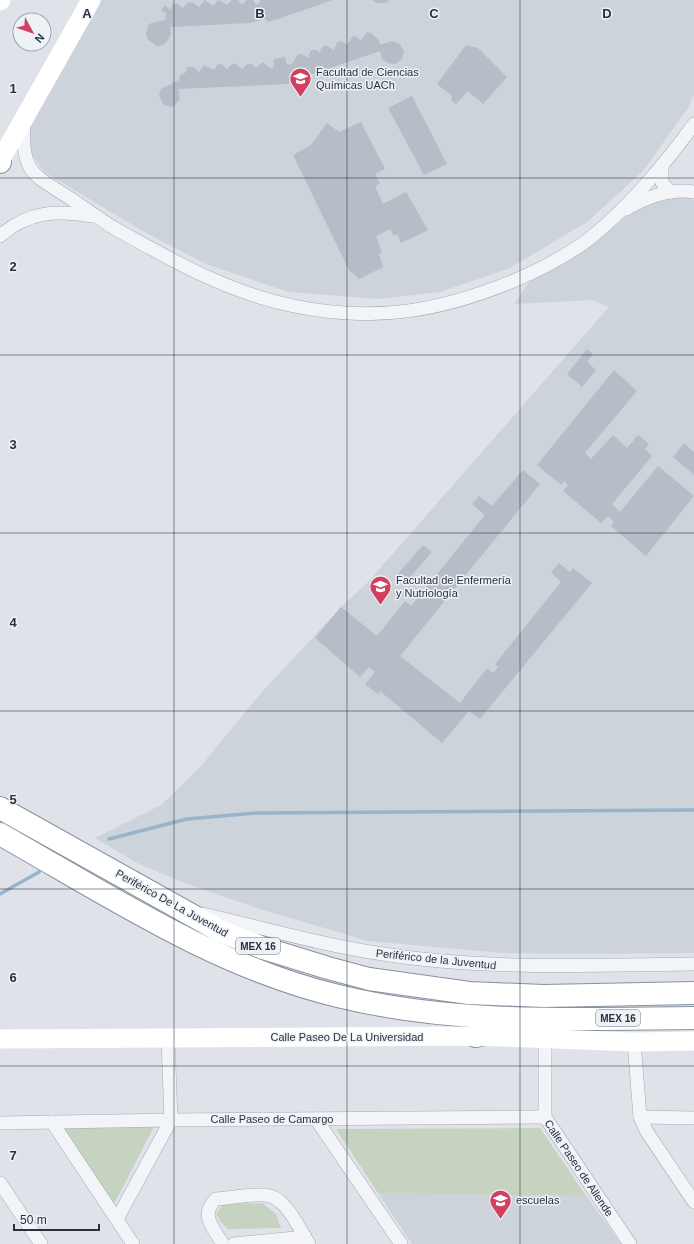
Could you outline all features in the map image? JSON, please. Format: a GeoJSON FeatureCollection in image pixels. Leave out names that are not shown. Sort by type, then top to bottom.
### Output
{"type":"FeatureCollection","features":[{"type":"Feature","properties":{"kind":"highway","name":"Periférico De La Juventud"},"geometry":{"type":"LineString","coordinates":[[0,808],[220,931],[263,948],[369,979],[469,993],[544,996],[694,993]]}},
{"type":"Feature","properties":{"kind":"highway","name":"Periférico De La Juventud"},"geometry":{"type":"LineString","coordinates":[[0,834],[216,954],[274,977],[336,996],[428,1013],[543,1029]]}},
{"type":"Feature","properties":{"kind":"highway","name":"MEX 16"},"geometry":{"type":"LineString","coordinates":[[543,1029],[694,1018]]}},
{"type":"Feature","properties":{"kind":"highway"},"geometry":{"type":"LineString","coordinates":[[476,1036],[543,1029]]}},
{"type":"Feature","properties":{"kind":"street"},"geometry":{"type":"LineString","coordinates":[[0,161],[92,0]]}},
{"type":"Feature","properties":{"kind":"street"},"geometry":{"type":"LineString","coordinates":[[25,118],[23,150],[28,164],[35,175],[93,216],[181,265],[236,288],[295,306],[334,312],[378,313],[402,312],[448,305],[485,293],[542,268],[564,255],[588,240],[617,214],[680,144],[694,124]]}},
{"type":"Feature","properties":{"kind":"street"},"geometry":{"type":"LineString","coordinates":[[662,165],[662,183],[671,192]]}},
{"type":"Feature","properties":{"kind":"street"},"geometry":{"type":"LineString","coordinates":[[617,214],[645,200],[671,192],[694,192]]}},
{"type":"Feature","properties":{"kind":"street"},"geometry":{"type":"LineString","coordinates":[[0,236],[25,220],[46,214],[69,212],[93,216]]}},
{"type":"Feature","properties":{"kind":"street","name":"Periférico de la Juventud"},"geometry":{"type":"LineString","coordinates":[[182,909],[302,938],[384,954],[499,966],[543,967],[694,964]]}},
{"type":"Feature","properties":{"kind":"street"},"geometry":{"type":"LineString","coordinates":[[543,1029],[634,1042],[694,1041]]}},
{"type":"Feature","properties":{"kind":"street","name":"Calle Paseo de Allende"},"geometry":{"type":"LineString","coordinates":[[543,1029],[545,1117],[630,1244]]}},
{"type":"Feature","properties":{"kind":"street","name":"Calle Paseo De La Universidad"},"geometry":{"type":"LineString","coordinates":[[0,1039],[476,1036]]}},
{"type":"Feature","properties":{"kind":"street"},"geometry":{"type":"LineString","coordinates":[[117,1220],[171,1120],[168,1039]]}},
{"type":"Feature","properties":{"kind":"street"},"geometry":{"type":"LineString","coordinates":[[634,1042],[640,1117],[647,1132],[694,1202]]}},
{"type":"Feature","properties":{"kind":"street","name":"Calle Paseo de Camargo"},"geometry":{"type":"LineString","coordinates":[[0,1123],[545,1117]]}},
{"type":"Feature","properties":{"kind":"street"},"geometry":{"type":"LineString","coordinates":[[640,1117],[694,1118]]}},
{"type":"Feature","properties":{"kind":"street"},"geometry":{"type":"LineString","coordinates":[[316,1119],[401,1244]]}},
{"type":"Feature","properties":{"kind":"street"},"geometry":{"type":"LineString","coordinates":[[52,1122],[133,1244]]}},
{"type":"Feature","properties":{"kind":"street"},"geometry":{"type":"LineString","coordinates":[[0,1183],[41,1244]]}},
{"type":"Feature","properties":{"kind":"street"},"geometry":{"type":"LineString","coordinates":[[223,1244],[208,1222],[209,1208],[216,1199],[270,1196],[285,1206],[307,1240],[234,1244]]}},
{"type":"Feature","properties":{"kind":"shaded area"},"geometry":{"type":"Polygon","coordinates":[[[101,0],[694,0],[694,95],[688,108],[643,171],[587,222],[508,269],[440,292],[378,299],[288,292],[206,264],[146,233],[44,172],[33,156],[28,136],[34,118],[101,0]]]}},
{"type":"Feature","properties":{"kind":"shaded area"},"geometry":{"type":"Polygon","coordinates":[[[680,196],[694,200],[694,953],[503,953],[368,941],[260,909],[184,883],[137,863],[95,838],[161,805],[201,766],[261,693],[341,607],[367,583],[609,307],[592,300],[514,304],[529,282],[601,238],[638,206],[680,196]]]}},
{"type":"Feature","properties":{"kind":"shaded area","name":"escuelas"},"geometry":{"type":"Polygon","coordinates":[[[378,1193],[586,1196],[621,1244],[412,1244],[378,1193]]]}},
{"type":"Feature","properties":{"kind":"green space"},"geometry":{"type":"Polygon","coordinates":[[[65,1125],[155,1125],[115,1202],[110,1202],[64,1130],[65,1125]]]}},
{"type":"Feature","properties":{"kind":"green space"},"geometry":{"type":"Polygon","coordinates":[[[540,1128],[586,1196],[378,1193],[336,1129],[540,1128]]]}},
{"type":"Feature","properties":{"kind":"green space"},"geometry":{"type":"Polygon","coordinates":[[[262,1203],[276,1214],[281,1228],[228,1229],[216,1214],[223,1204],[262,1203]]]}},
{"type":"Feature","properties":{"kind":"building"},"geometry":{"type":"Polygon","coordinates":[[[205,0],[213,6],[218,0],[227,5],[232,0],[238,0],[241,4],[243,4],[246,0],[253,0],[256,5],[260,3],[260,0],[333,0],[269,22],[265,19],[250,23],[170,27],[171,34],[163,45],[157,46],[148,40],[146,34],[148,26],[151,23],[165,20],[166,13],[161,11],[165,5],[170,10],[173,4],[178,4],[183,8],[187,3],[192,2],[199,7],[205,0]]]}},
{"type":"Feature","properties":{"kind":"building"},"geometry":{"type":"Polygon","coordinates":[[[372,0],[390,0],[385,3],[377,3],[372,0]]]}},
{"type":"Feature","properties":{"kind":"building"},"geometry":{"type":"Polygon","coordinates":[[[367,32],[379,40],[380,45],[392,41],[400,44],[404,52],[402,59],[395,64],[388,63],[382,59],[380,51],[289,82],[289,84],[178,89],[180,99],[174,106],[170,107],[163,104],[159,96],[161,89],[179,80],[180,75],[185,73],[188,67],[194,67],[199,72],[204,65],[214,70],[217,65],[221,64],[227,69],[235,63],[242,69],[247,64],[252,64],[256,68],[263,62],[270,68],[274,67],[273,59],[285,57],[287,65],[292,64],[298,54],[302,54],[308,58],[311,50],[317,50],[320,53],[321,48],[326,45],[334,50],[337,42],[342,41],[347,45],[353,36],[357,37],[361,41],[367,32]]]}},
{"type":"Feature","properties":{"kind":"building"},"geometry":{"type":"Polygon","coordinates":[[[466,45],[478,48],[507,77],[483,104],[468,91],[456,104],[451,100],[452,96],[437,84],[466,45]]]}},
{"type":"Feature","properties":{"kind":"building"},"geometry":{"type":"Polygon","coordinates":[[[412,96],[447,164],[424,175],[388,108],[412,96]]]}},
{"type":"Feature","properties":{"kind":"building"},"geometry":{"type":"Polygon","coordinates":[[[361,122],[385,169],[375,174],[380,184],[375,186],[383,204],[406,192],[428,230],[401,243],[397,234],[394,236],[390,229],[376,236],[382,252],[379,254],[383,267],[359,279],[349,270],[293,155],[311,145],[327,123],[339,132],[361,122]]]}},
{"type":"Feature","properties":{"kind":"building"},"geometry":{"type":"Polygon","coordinates":[[[587,349],[593,354],[587,362],[596,370],[582,387],[567,374],[587,349]]]}},
{"type":"Feature","properties":{"kind":"building"},"geometry":{"type":"Polygon","coordinates":[[[614,370],[637,391],[585,453],[591,459],[613,435],[627,448],[638,435],[649,444],[645,449],[652,456],[612,504],[620,512],[658,466],[694,496],[646,556],[611,526],[614,521],[608,516],[601,523],[563,491],[568,485],[564,481],[561,485],[537,465],[614,370]]]}},
{"type":"Feature","properties":{"kind":"building"},"geometry":{"type":"Polygon","coordinates":[[[684,443],[694,452],[694,475],[673,457],[684,443]]]}},
{"type":"Feature","properties":{"kind":"building"},"geometry":{"type":"Polygon","coordinates":[[[523,470],[540,484],[400,656],[460,703],[487,668],[493,673],[498,667],[495,664],[561,582],[551,572],[559,563],[570,572],[573,568],[592,583],[480,719],[469,711],[442,743],[380,691],[378,694],[365,684],[375,672],[369,667],[360,677],[315,638],[341,607],[377,636],[405,601],[411,606],[485,515],[472,504],[479,496],[492,506],[523,470]]]}},
{"type":"Feature","properties":{"kind":"building"},"geometry":{"type":"Polygon","coordinates":[[[423,545],[432,552],[405,583],[397,575],[423,545]]]}},
{"type":"Feature","properties":{"kind":"waterway"},"geometry":{"type":"LineString","coordinates":[[109,839],[187,819],[257,813],[694,810]]}},
{"type":"Feature","properties":{"kind":"waterway"},"geometry":{"type":"LineString","coordinates":[[0,894],[39,872]]}},
{"type":"Feature","properties":{"kind":"place","name":"Facultad de Ciencias Químicas UACh"},"geometry":{"type":"Point","coordinates":[300,98]}},
{"type":"Feature","properties":{"kind":"place","name":"Facultad de Enfermería y Nutriología"},"geometry":{"type":"Point","coordinates":[381,606]}},
{"type":"Feature","properties":{"kind":"place","name":"escuelas"},"geometry":{"type":"Point","coordinates":[500,1220]}}]}
